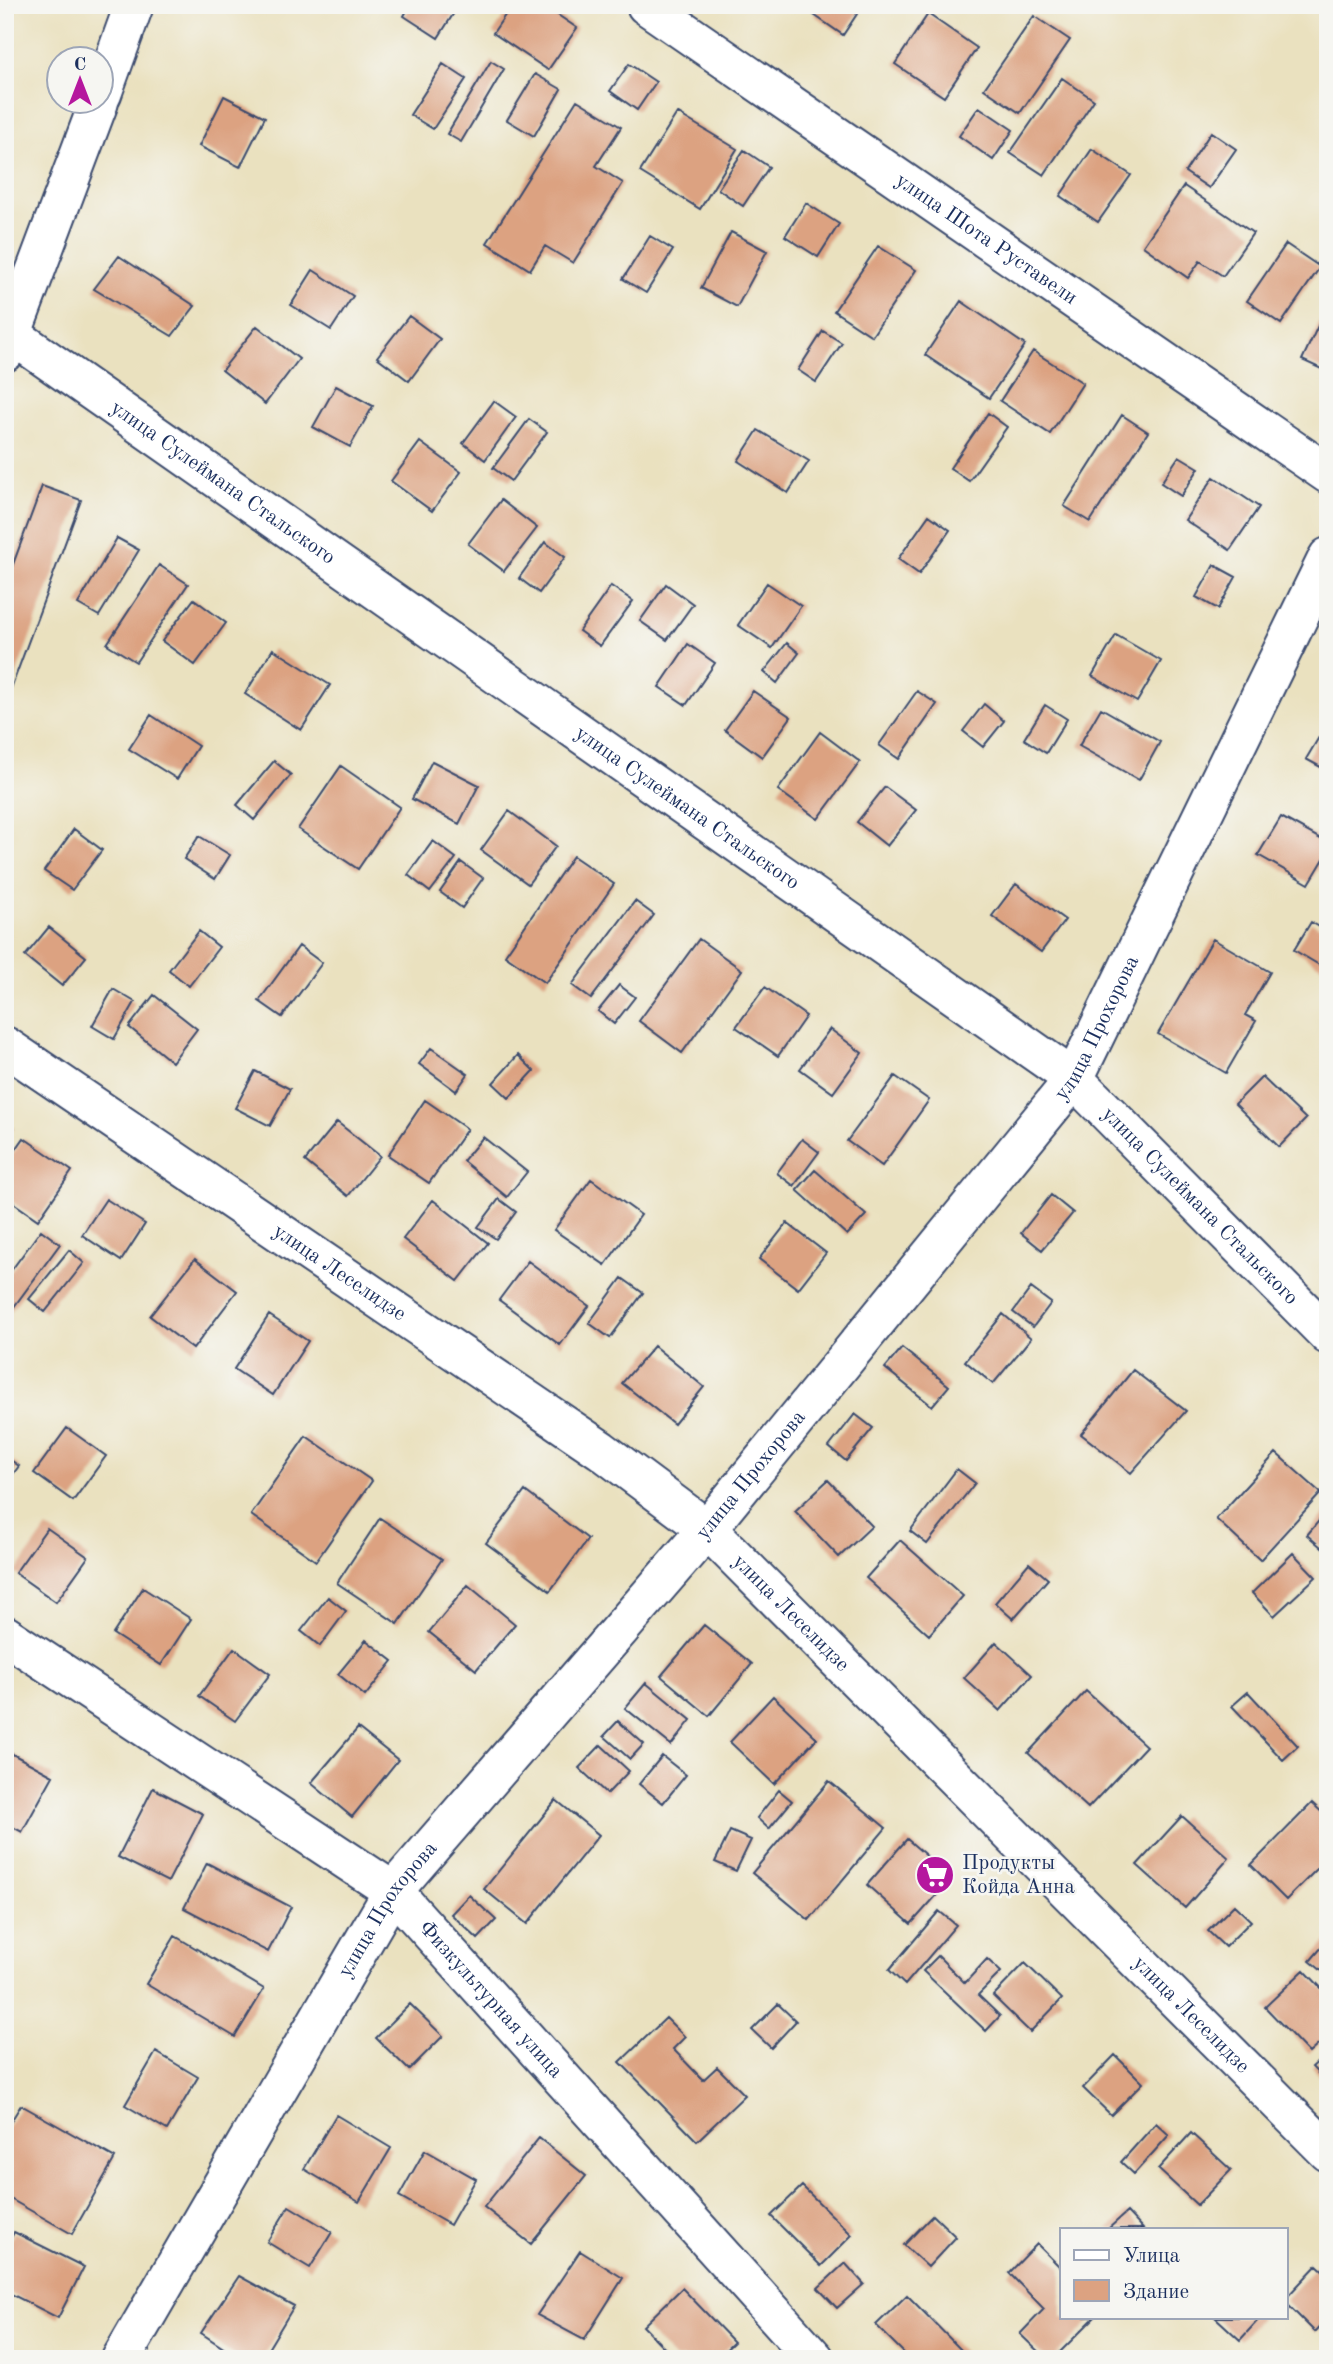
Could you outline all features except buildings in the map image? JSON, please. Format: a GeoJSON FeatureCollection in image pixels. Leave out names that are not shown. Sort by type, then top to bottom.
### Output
{"type":"FeatureCollection","features":[{"type":"Feature","properties":{"kind":"street"},"geometry":{"type":"LineString","coordinates":[[116,56],[135,5]]}},
{"type":"Feature","properties":{"kind":"street","name":"улица Шота Руставели"},"geometry":{"type":"LineString","coordinates":[[646,5],[1328,474]]}},
{"type":"Feature","properties":{"kind":"street"},"geometry":{"type":"LineString","coordinates":[[7,339],[94,116]]}},
{"type":"Feature","properties":{"kind":"street","name":"улица Сулеймана Стальского"},"geometry":{"type":"LineString","coordinates":[[7,339],[1074,1079],[1328,1335]]}},
{"type":"Feature","properties":{"kind":"street","name":"улица Прохорова"},"geometry":{"type":"LineString","coordinates":[[121,2359],[393,1891],[707,1528],[1074,1079],[1328,557]]}},
{"type":"Feature","properties":{"kind":"street","name":"улица Леселидзе"},"geometry":{"type":"LineString","coordinates":[[5,1046],[601,1450],[707,1528],[1328,2152]]}},
{"type":"Feature","properties":{"kind":"street","name":"Физкультурная улица"},"geometry":{"type":"LineString","coordinates":[[5,1635],[393,1891],[803,2355]]}},
{"type":"Feature","properties":{"kind":"place","name":"Продукты Койда Анна"},"geometry":{"type":"Point","coordinates":[935,1875]}}]}
